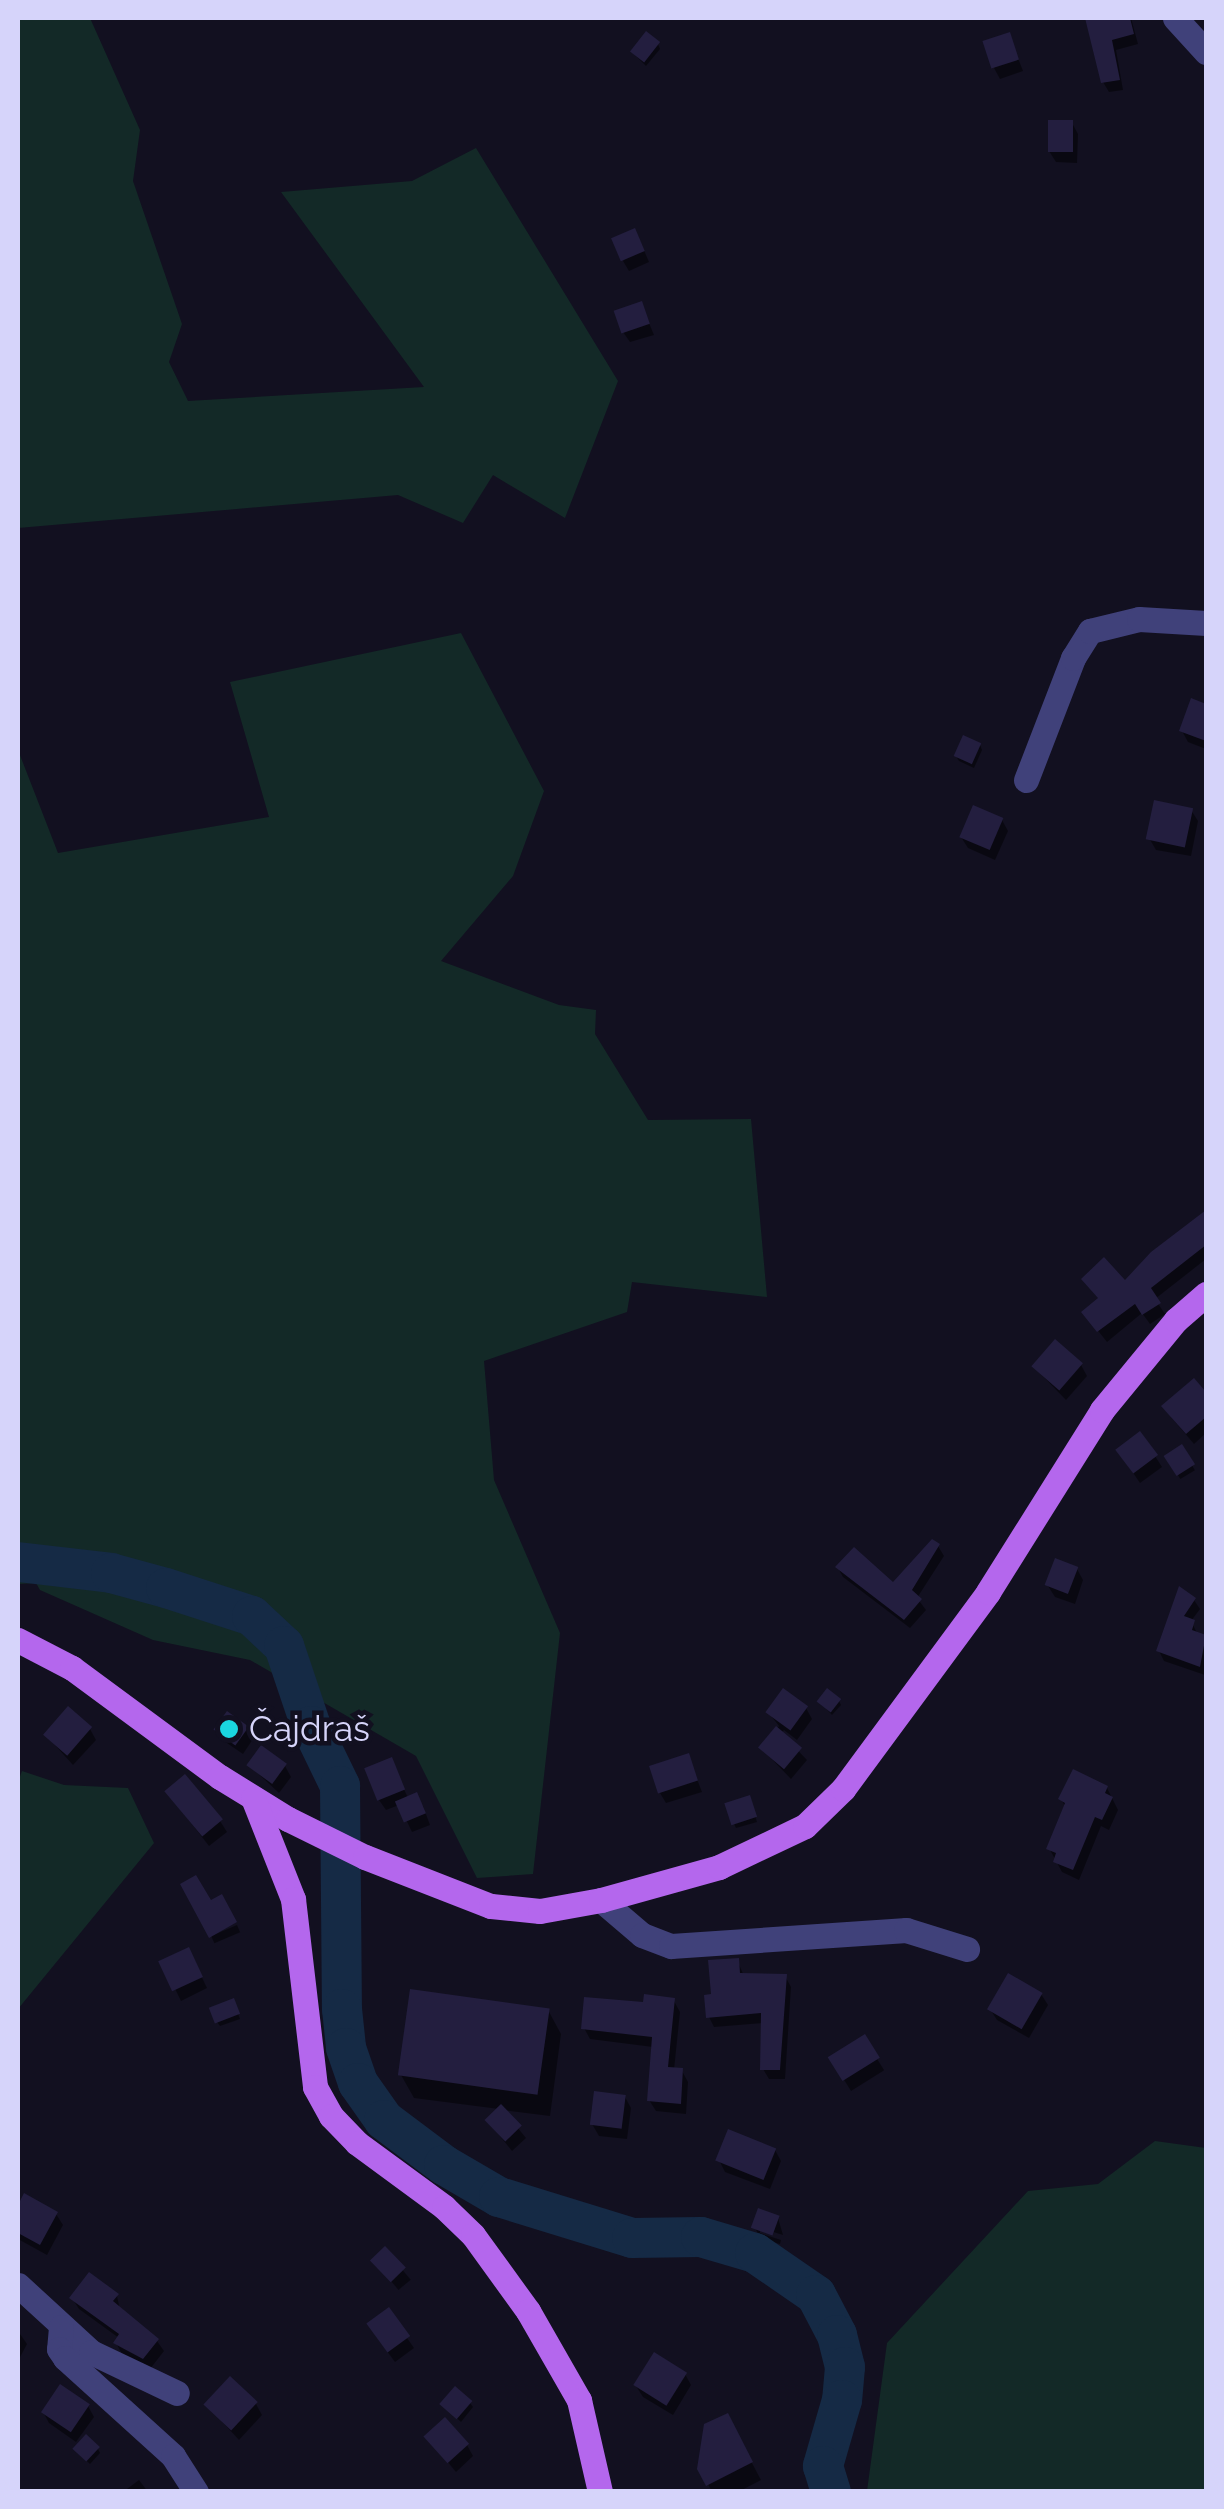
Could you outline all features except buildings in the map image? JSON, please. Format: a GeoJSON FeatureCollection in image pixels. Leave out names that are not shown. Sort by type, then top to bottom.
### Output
{"type":"FeatureCollection","features":[{"type":"Feature","properties":{"kind":"main road"},"geometry":{"type":"LineString","coordinates":[[18,1640],[72,1668],[252,1798],[328,1841],[491,1906],[540,1911],[601,1900],[719,1868],[772,1846],[805,1826],[843,1789],[988,1592],[1102,1410],[1176,1320],[1206,1294]]}},
{"type":"Feature","properties":{"kind":"main road"},"geometry":{"type":"LineString","coordinates":[[252,1798],[293,1899],[315,2087],[330,2116],[357,2143],[444,2207],[473,2235],[528,2311],[579,2400],[600,2492]]}},
{"type":"Feature","properties":{"kind":"street"},"geometry":{"type":"LineString","coordinates":[[1175,18],[1206,52]]}},
{"type":"Feature","properties":{"kind":"street"},"geometry":{"type":"LineString","coordinates":[[1026,780],[1073,658],[1090,631],[1139,619],[1206,623]]}},
{"type":"Feature","properties":{"kind":"street"},"geometry":{"type":"LineString","coordinates":[[601,1900],[653,1942],[671,1946],[906,1930],[966,1950]]}},
{"type":"Feature","properties":{"kind":"street"},"geometry":{"type":"LineString","coordinates":[[18,2285],[91,2352],[177,2393]]}},
{"type":"Feature","properties":{"kind":"street"},"geometry":{"type":"LineString","coordinates":[[61,2327],[59,2349],[66,2358],[173,2456],[196,2492]]}},
{"type":"Feature","properties":{"kind":"green space"},"geometry":{"type":"Polygon","coordinates":[[[18,18],[90,18],[140,130],[133,181],[182,324],[169,362],[188,401],[424,387],[281,192],[412,181],[476,148],[618,381],[565,518],[493,475],[463,523],[398,495],[18,528],[18,18]]]}},
{"type":"Feature","properties":{"kind":"green space"},"geometry":{"type":"Polygon","coordinates":[[[461,633],[544,791],[513,876],[441,961],[559,1005],[596,1010],[595,1034],[648,1120],[751,1119],[767,1297],[632,1282],[627,1312],[484,1361],[494,1480],[560,1633],[533,1874],[477,1878],[416,1756],[250,1660],[153,1640],[40,1590],[36,1583],[18,1584],[18,750],[58,853],[269,817],[230,682],[461,633]]]}},
{"type":"Feature","properties":{"kind":"green space"},"geometry":{"type":"Polygon","coordinates":[[[22,1771],[64,1785],[128,1788],[154,1843],[18,2009],[18,1782],[22,1771]]]}},
{"type":"Feature","properties":{"kind":"green space"},"geometry":{"type":"Polygon","coordinates":[[[1155,2141],[1206,2148],[1206,2491],[867,2491],[887,2343],[1028,2191],[1098,2184],[1155,2141]]]}},
{"type":"Feature","properties":{"kind":"waterway"},"geometry":{"type":"LineString","coordinates":[[18,1562],[111,1573],[166,1588],[252,1616],[284,1646],[311,1726],[340,1786],[342,2009],[346,2048],[358,2083],[384,2120],[444,2165],[499,2197],[632,2238],[701,2237],[755,2253],[816,2295],[837,2335],[845,2367],[842,2400],[823,2466],[831,2492]]}},
{"type":"Feature","properties":{"kind":"place","name":"Čajdraš"},"geometry":{"type":"Point","coordinates":[229,1729]}}]}
